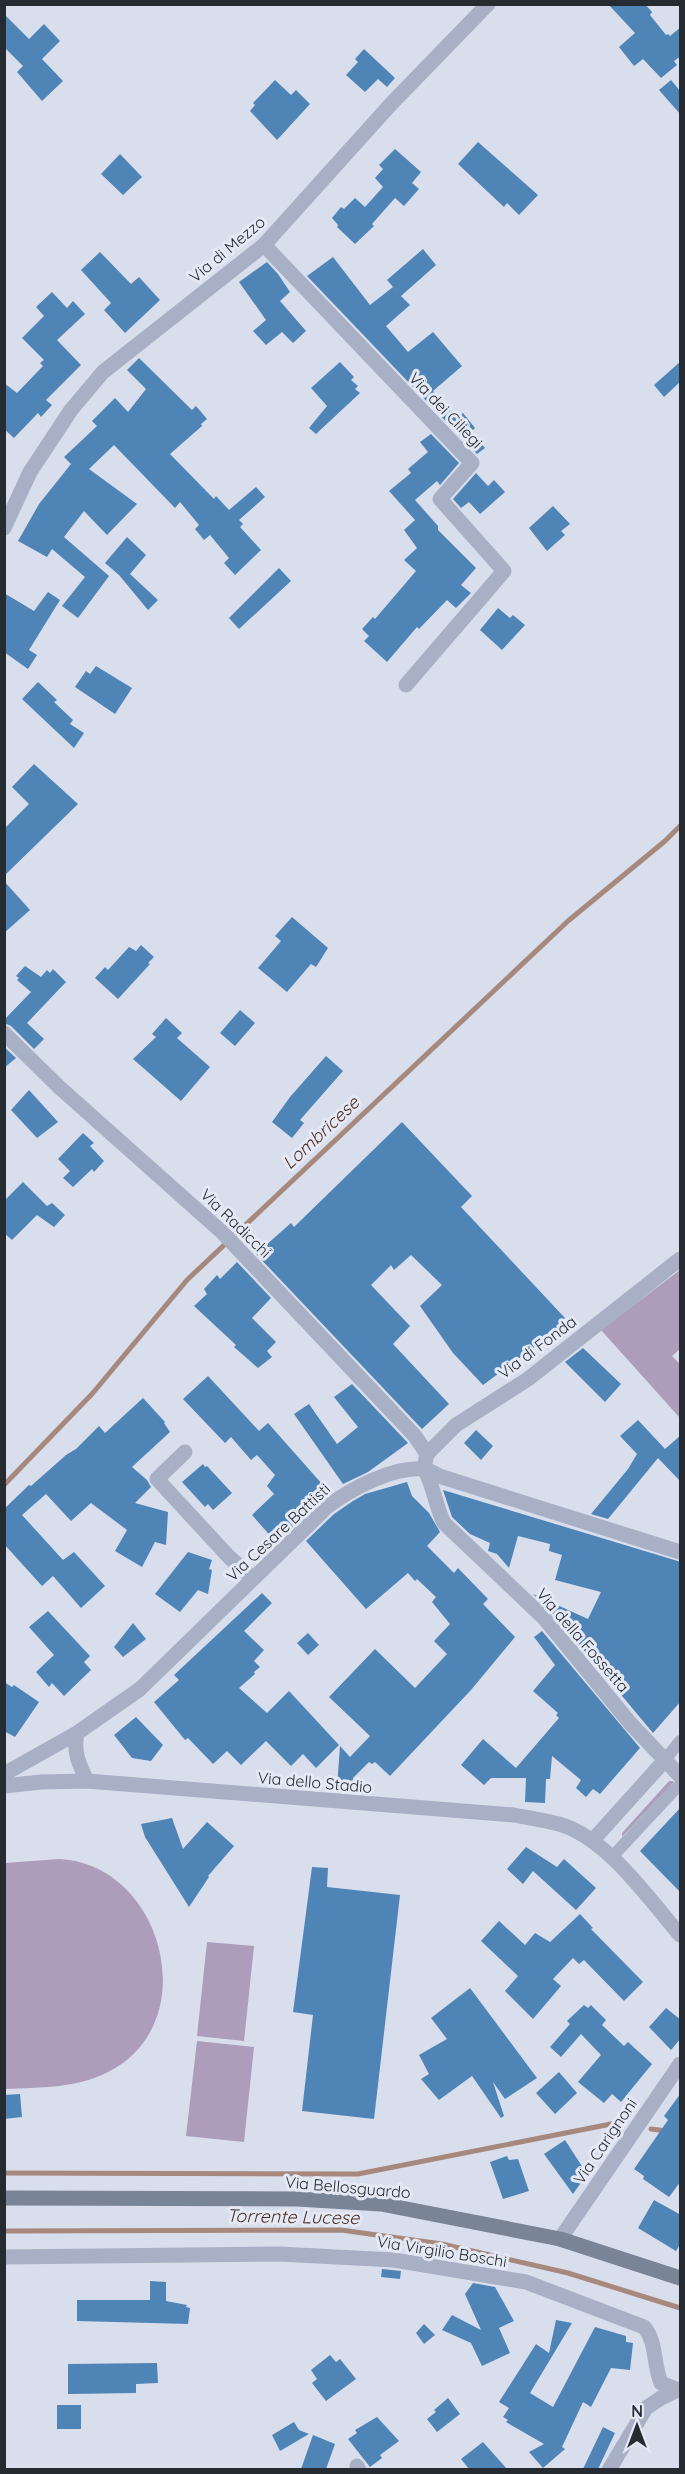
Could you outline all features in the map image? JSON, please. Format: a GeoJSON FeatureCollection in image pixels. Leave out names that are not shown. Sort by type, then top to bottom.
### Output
{"type":"FeatureCollection","features":[{"type":"Feature","properties":{"kind":"main road","name":"Via Bellosguardo"},"geometry":{"type":"LineString","coordinates":[[4,2198],[297,2199],[381,2204],[560,2240],[681,2278]]}},
{"type":"Feature","properties":{"kind":"street","name":"Via di Mezzo"},"geometry":{"type":"LineString","coordinates":[[4,528],[30,472],[71,410],[103,372],[264,245],[391,104],[488,4]]}},
{"type":"Feature","properties":{"kind":"street","name":"Via dei Ciliegi"},"geometry":{"type":"LineString","coordinates":[[264,245],[472,464],[440,499],[504,571],[406,685]]}},
{"type":"Feature","properties":{"kind":"street","name":"Via Radicchi"},"geometry":{"type":"LineString","coordinates":[[4,1033],[59,1087],[224,1233],[416,1436],[425,1461]]}},
{"type":"Feature","properties":{"kind":"street","name":"Via di Fonda"},"geometry":{"type":"LineString","coordinates":[[425,1461],[456,1425],[528,1379],[681,1259]]}},
{"type":"Feature","properties":{"kind":"street"},"geometry":{"type":"LineString","coordinates":[[185,1452],[157,1479],[229,1557],[253,1578]]}},
{"type":"Feature","properties":{"kind":"street"},"geometry":{"type":"LineString","coordinates":[[425,1461],[439,1476],[681,1552]]}},
{"type":"Feature","properties":{"kind":"street","name":"Via Cesare Battisti"},"geometry":{"type":"LineString","coordinates":[[4,1774],[77,1733],[140,1689],[187,1646],[327,1506],[346,1493],[425,1461]]}},
{"type":"Feature","properties":{"kind":"street","name":"Via della Fossetta"},"geometry":{"type":"LineString","coordinates":[[425,1461],[433,1488],[435,1506],[444,1522],[544,1618],[630,1723],[681,1776]]}},
{"type":"Feature","properties":{"kind":"street"},"geometry":{"type":"LineString","coordinates":[[77,1733],[74,1746],[87,1781]]}},
{"type":"Feature","properties":{"kind":"street"},"geometry":{"type":"LineString","coordinates":[[593,1840],[681,1741]]}},
{"type":"Feature","properties":{"kind":"street","name":"Via dello Stadio"},"geometry":{"type":"LineString","coordinates":[[4,1786],[87,1781],[514,1815],[561,1824],[593,1840],[612,1857],[681,1935]]}},
{"type":"Feature","properties":{"kind":"street"},"geometry":{"type":"LineString","coordinates":[[612,1857],[681,1784]]}},
{"type":"Feature","properties":{"kind":"street","name":"Via Carignoni"},"geometry":{"type":"LineString","coordinates":[[560,2240],[681,2064]]}},
{"type":"Feature","properties":{"kind":"street","name":"Via Virgilio Boschi"},"geometry":{"type":"LineString","coordinates":[[4,2257],[279,2254],[355,2256],[394,2260],[526,2282],[644,2327],[650,2334],[655,2369],[661,2383],[679,2390]]}},
{"type":"Feature","properties":{"kind":"street"},"geometry":{"type":"LineString","coordinates":[[609,2469],[646,2408],[661,2397],[679,2390]]}},
{"type":"Feature","properties":{"kind":"shaded area"},"geometry":{"type":"Polygon","coordinates":[[[680,1270],[680,1349],[672,1356],[680,1364],[680,1418],[601,1330],[680,1270]]]}},
{"type":"Feature","properties":{"kind":"shaded area"},"geometry":{"type":"Polygon","coordinates":[[[669,1781],[673,1783],[622,1837],[622,1833],[669,1781]]]}},
{"type":"Feature","properties":{"kind":"shaded area"},"geometry":{"type":"Polygon","coordinates":[[[59,1859],[95,1868],[125,1888],[146,1916],[159,1949],[163,1985],[156,2019],[138,2049],[108,2072],[96,2078],[70,2084],[5,2089],[5,1863],[59,1859]]]}},
{"type":"Feature","properties":{"kind":"shaded area"},"geometry":{"type":"Polygon","coordinates":[[[207,1942],[254,1946],[244,2041],[197,2036],[207,1942]]]}},
{"type":"Feature","properties":{"kind":"shaded area"},"geometry":{"type":"Polygon","coordinates":[[[197,2041],[254,2047],[244,2142],[186,2136],[197,2041]]]}},
{"type":"Feature","properties":{"kind":"building"},"geometry":{"type":"Polygon","coordinates":[[[608,4],[645,4],[652,12],[650,15],[666,35],[670,36],[681,27],[681,56],[674,61],[677,65],[661,78],[643,59],[634,66],[619,47],[635,33],[608,4]]]}},
{"type":"Feature","properties":{"kind":"building"},"geometry":{"type":"Polygon","coordinates":[[[4,14],[29,39],[44,24],[60,41],[42,59],[63,81],[42,101],[17,72],[23,66],[4,47],[4,14]]]}},
{"type":"Feature","properties":{"kind":"building"},"geometry":{"type":"Polygon","coordinates":[[[364,49],[395,78],[387,87],[378,79],[365,92],[346,75],[358,62],[355,59],[364,49]]]}},
{"type":"Feature","properties":{"kind":"building"},"geometry":{"type":"Polygon","coordinates":[[[275,80],[291,95],[296,90],[310,104],[277,140],[250,111],[255,105],[253,103],[275,80]]]}},
{"type":"Feature","properties":{"kind":"building"},"geometry":{"type":"Polygon","coordinates":[[[671,80],[681,92],[681,115],[659,90],[671,80]]]}},
{"type":"Feature","properties":{"kind":"building"},"geometry":{"type":"Polygon","coordinates":[[[478,142],[538,195],[519,215],[507,203],[504,207],[458,164],[478,142]]]}},
{"type":"Feature","properties":{"kind":"building"},"geometry":{"type":"Polygon","coordinates":[[[395,149],[421,172],[412,183],[419,189],[404,206],[395,198],[372,224],[374,226],[355,244],[337,227],[338,225],[332,218],[341,207],[344,209],[355,198],[365,207],[383,187],[375,178],[383,169],[379,165],[395,149]]]}},
{"type":"Feature","properties":{"kind":"building"},"geometry":{"type":"Polygon","coordinates":[[[120,154],[142,177],[123,195],[101,174],[120,154]]]}},
{"type":"Feature","properties":{"kind":"building"},"geometry":{"type":"Polygon","coordinates":[[[423,249],[436,265],[401,296],[387,280],[423,249]]]}},
{"type":"Feature","properties":{"kind":"building"},"geometry":{"type":"Polygon","coordinates":[[[100,252],[131,284],[139,277],[160,300],[125,333],[104,310],[111,303],[81,270],[100,252]]]}},
{"type":"Feature","properties":{"kind":"building"},"geometry":{"type":"Polygon","coordinates":[[[333,257],[370,305],[393,287],[410,305],[386,326],[408,352],[433,332],[462,366],[433,391],[457,418],[463,413],[475,428],[471,432],[485,448],[477,454],[307,276],[333,257]]]}},
{"type":"Feature","properties":{"kind":"building"},"geometry":{"type":"Polygon","coordinates":[[[267,262],[290,292],[280,301],[306,331],[293,343],[282,332],[266,345],[253,331],[266,320],[239,282],[267,262]]]}},
{"type":"Feature","properties":{"kind":"building"},"geometry":{"type":"Polygon","coordinates":[[[52,292],[67,308],[73,301],[85,314],[57,340],[81,365],[46,400],[52,405],[41,417],[38,413],[14,438],[4,429],[4,383],[17,393],[43,366],[40,363],[44,360],[22,338],[44,316],[36,307],[52,292]]]}},
{"type":"Feature","properties":{"kind":"building"},"geometry":{"type":"Polygon","coordinates":[[[139,358],[192,410],[196,406],[207,419],[170,454],[214,499],[216,496],[229,510],[256,487],[265,497],[239,520],[243,524],[240,527],[261,550],[235,575],[224,563],[229,558],[210,535],[204,540],[195,529],[199,525],[180,502],[175,508],[114,445],[89,469],[137,504],[107,535],[84,511],[64,537],[109,576],[78,618],[62,606],[85,577],[52,549],[47,557],[18,541],[39,504],[71,464],[64,457],[97,426],[92,421],[115,398],[128,412],[146,389],[127,370],[139,358]]]}},
{"type":"Feature","properties":{"kind":"building"},"geometry":{"type":"Polygon","coordinates":[[[681,361],[681,381],[664,397],[654,385],[681,361]]]}},
{"type":"Feature","properties":{"kind":"building"},"geometry":{"type":"Polygon","coordinates":[[[340,362],[354,377],[351,380],[358,386],[355,389],[360,393],[316,434],[309,428],[327,406],[311,388],[340,362]]]}},
{"type":"Feature","properties":{"kind":"building"},"geometry":{"type":"Polygon","coordinates":[[[431,434],[459,463],[440,485],[437,481],[415,500],[438,526],[438,530],[476,568],[461,585],[471,593],[456,608],[447,600],[419,629],[417,627],[387,662],[364,641],[369,636],[362,629],[373,617],[375,619],[416,571],[404,560],[417,548],[404,530],[415,520],[389,491],[411,473],[408,469],[428,452],[420,442],[431,434]]]}},
{"type":"Feature","properties":{"kind":"building"},"geometry":{"type":"Polygon","coordinates":[[[476,473],[488,486],[494,480],[505,492],[480,514],[469,502],[461,508],[453,499],[476,473]]]}},
{"type":"Feature","properties":{"kind":"building"},"geometry":{"type":"Polygon","coordinates":[[[553,506],[570,524],[561,531],[565,535],[547,551],[529,528],[553,506]]]}},
{"type":"Feature","properties":{"kind":"building"},"geometry":{"type":"Polygon","coordinates":[[[127,537],[146,555],[130,574],[158,600],[148,610],[119,575],[105,563],[127,537]]]}},
{"type":"Feature","properties":{"kind":"building"},"geometry":{"type":"Polygon","coordinates":[[[279,568],[291,581],[239,629],[229,618],[279,568]]]}},
{"type":"Feature","properties":{"kind":"building"},"geometry":{"type":"Polygon","coordinates":[[[48,592],[60,600],[29,650],[37,655],[28,669],[4,652],[4,593],[34,611],[48,592]]]}},
{"type":"Feature","properties":{"kind":"building"},"geometry":{"type":"Polygon","coordinates":[[[498,608],[510,618],[513,615],[525,625],[502,650],[480,630],[498,608]]]}},
{"type":"Feature","properties":{"kind":"building"},"geometry":{"type":"Polygon","coordinates":[[[96,666],[132,688],[115,714],[75,687],[86,671],[90,674],[96,666]]]}},
{"type":"Feature","properties":{"kind":"building"},"geometry":{"type":"Polygon","coordinates":[[[38,682],[73,720],[70,724],[84,733],[74,748],[22,699],[38,682]]]}},
{"type":"Feature","properties":{"kind":"building"},"geometry":{"type":"Polygon","coordinates":[[[34,764],[78,804],[4,876],[4,829],[29,804],[12,787],[34,764]]]}},
{"type":"Feature","properties":{"kind":"building"},"geometry":{"type":"Polygon","coordinates":[[[4,881],[30,910],[4,933],[4,881]]]}},
{"type":"Feature","properties":{"kind":"building"},"geometry":{"type":"Polygon","coordinates":[[[292,917],[328,948],[316,967],[311,964],[287,992],[258,968],[281,941],[275,936],[292,917]]]}},
{"type":"Feature","properties":{"kind":"building"},"geometry":{"type":"Polygon","coordinates":[[[141,945],[154,957],[118,999],[95,978],[105,967],[108,970],[129,947],[136,951],[141,945]]]}},
{"type":"Feature","properties":{"kind":"building"},"geometry":{"type":"Polygon","coordinates":[[[25,966],[41,977],[47,970],[50,973],[53,969],[66,982],[27,1023],[44,1039],[34,1049],[11,1026],[4,1023],[4,1020],[31,992],[17,980],[19,978],[16,976],[25,966]]]}},
{"type":"Feature","properties":{"kind":"building"},"geometry":{"type":"Polygon","coordinates":[[[240,1010],[255,1023],[235,1046],[220,1033],[240,1010]]]}},
{"type":"Feature","properties":{"kind":"building"},"geometry":{"type":"Polygon","coordinates":[[[166,1018],[182,1033],[177,1038],[210,1067],[181,1101],[133,1059],[156,1037],[152,1034],[166,1018]]]}},
{"type":"Feature","properties":{"kind":"building"},"geometry":{"type":"Polygon","coordinates":[[[4,1047],[16,1058],[4,1068],[4,1047]]]}},
{"type":"Feature","properties":{"kind":"building"},"geometry":{"type":"Polygon","coordinates":[[[326,1056],[343,1071],[300,1120],[304,1123],[292,1138],[272,1122],[290,1097],[326,1056]]]}},
{"type":"Feature","properties":{"kind":"building"},"geometry":{"type":"Polygon","coordinates":[[[29,1090],[58,1122],[37,1138],[11,1110],[29,1090]]]}},
{"type":"Feature","properties":{"kind":"building"},"geometry":{"type":"Polygon","coordinates":[[[402,1122],[472,1196],[461,1207],[565,1318],[556,1326],[559,1329],[483,1385],[453,1353],[420,1306],[442,1285],[411,1255],[394,1270],[391,1265],[371,1285],[410,1326],[393,1344],[449,1404],[422,1429],[256,1254],[291,1223],[294,1227],[402,1122]]]}},
{"type":"Feature","properties":{"kind":"building"},"geometry":{"type":"Polygon","coordinates":[[[83,1133],[94,1143],[90,1146],[104,1161],[94,1172],[92,1169],[73,1187],[63,1178],[70,1171],[58,1159],[83,1133]]]}},
{"type":"Feature","properties":{"kind":"building"},"geometry":{"type":"Polygon","coordinates":[[[23,1182],[47,1206],[52,1203],[65,1215],[54,1227],[37,1215],[12,1240],[4,1233],[4,1201],[23,1182]]]}},
{"type":"Feature","properties":{"kind":"building"},"geometry":{"type":"Polygon","coordinates":[[[237,1262],[271,1298],[252,1318],[276,1342],[267,1351],[272,1357],[258,1368],[194,1306],[207,1294],[204,1289],[217,1275],[220,1279],[237,1262]]]}},
{"type":"Feature","properties":{"kind":"building"},"geometry":{"type":"Polygon","coordinates":[[[583,1348],[621,1384],[605,1402],[565,1362],[583,1348]]]}},
{"type":"Feature","properties":{"kind":"building"},"geometry":{"type":"Polygon","coordinates":[[[208,1376],[259,1431],[268,1423],[330,1493],[292,1527],[290,1524],[274,1540],[252,1515],[274,1494],[267,1486],[275,1475],[257,1455],[251,1460],[231,1437],[225,1443],[183,1399],[208,1376]]]}},
{"type":"Feature","properties":{"kind":"building"},"geometry":{"type":"Polygon","coordinates":[[[352,1384],[408,1443],[368,1472],[343,1484],[294,1414],[309,1404],[337,1444],[358,1427],[334,1397],[352,1384]]]}},
{"type":"Feature","properties":{"kind":"building"},"geometry":{"type":"Polygon","coordinates":[[[143,1398],[165,1422],[170,1432],[132,1467],[147,1480],[151,1487],[135,1503],[168,1512],[166,1545],[155,1542],[142,1567],[115,1551],[127,1530],[91,1503],[71,1521],[46,1494],[22,1515],[63,1560],[74,1552],[105,1586],[81,1608],[53,1576],[42,1586],[4,1544],[4,1509],[29,1485],[31,1486],[76,1449],[99,1426],[105,1433],[143,1398]]]}},
{"type":"Feature","properties":{"kind":"building"},"geometry":{"type":"Polygon","coordinates":[[[638,1420],[665,1449],[681,1435],[681,1482],[658,1458],[608,1519],[591,1514],[628,1469],[637,1454],[620,1436],[638,1420]]]}},
{"type":"Feature","properties":{"kind":"building"},"geometry":{"type":"Polygon","coordinates":[[[476,1430],[493,1446],[481,1460],[464,1443],[476,1430]]]}},
{"type":"Feature","properties":{"kind":"building"},"geometry":{"type":"Polygon","coordinates":[[[203,1464],[232,1493],[213,1510],[208,1504],[205,1507],[182,1482],[203,1464]]]}},
{"type":"Feature","properties":{"kind":"building"},"geometry":{"type":"Polygon","coordinates":[[[407,1482],[412,1496],[429,1513],[440,1532],[427,1546],[454,1573],[458,1568],[488,1599],[483,1604],[515,1637],[471,1690],[390,1776],[375,1762],[372,1764],[369,1762],[353,1778],[353,1788],[337,1787],[340,1746],[350,1757],[370,1736],[329,1697],[375,1649],[415,1688],[447,1654],[434,1641],[450,1624],[432,1602],[436,1597],[408,1573],[366,1609],[306,1541],[334,1514],[353,1501],[365,1494],[407,1482]]]}},
{"type":"Feature","properties":{"kind":"building"},"geometry":{"type":"Polygon","coordinates":[[[443,1490],[681,1562],[681,1701],[653,1733],[552,1612],[533,1594],[588,1619],[601,1592],[555,1580],[562,1555],[549,1551],[550,1544],[518,1536],[509,1568],[497,1554],[488,1551],[490,1543],[470,1534],[452,1517],[443,1490]]]}},
{"type":"Feature","properties":{"kind":"building"},"geometry":{"type":"Polygon","coordinates":[[[188,1552],[212,1560],[209,1569],[212,1570],[208,1594],[198,1590],[180,1612],[155,1594],[188,1552]]]}},
{"type":"Feature","properties":{"kind":"building"},"geometry":{"type":"Polygon","coordinates":[[[262,1593],[272,1603],[244,1631],[264,1650],[254,1661],[260,1667],[239,1688],[267,1713],[289,1691],[339,1745],[316,1768],[303,1754],[291,1766],[266,1741],[241,1765],[227,1751],[213,1764],[188,1738],[185,1740],[154,1702],[179,1680],[174,1675],[262,1593]]]}},
{"type":"Feature","properties":{"kind":"building"},"geometry":{"type":"Polygon","coordinates":[[[48,1611],[90,1656],[84,1662],[91,1670],[64,1696],[52,1683],[49,1687],[36,1672],[54,1655],[29,1627],[48,1611]]]}},
{"type":"Feature","properties":{"kind":"building"},"geometry":{"type":"Polygon","coordinates":[[[133,1623],[146,1639],[123,1657],[114,1647],[133,1623]]]}},
{"type":"Feature","properties":{"kind":"building"},"geometry":{"type":"Polygon","coordinates":[[[542,1631],[640,1748],[600,1794],[593,1789],[586,1797],[576,1788],[581,1780],[552,1756],[550,1779],[546,1779],[545,1803],[525,1802],[526,1778],[491,1778],[484,1785],[461,1765],[483,1739],[516,1768],[559,1718],[556,1715],[558,1713],[533,1691],[555,1665],[534,1637],[542,1631]]]}},
{"type":"Feature","properties":{"kind":"building"},"geometry":{"type":"Polygon","coordinates":[[[308,1633],[319,1645],[308,1655],[297,1643],[308,1633]]]}},
{"type":"Feature","properties":{"kind":"building"},"geometry":{"type":"Polygon","coordinates":[[[4,1682],[12,1687],[14,1685],[39,1702],[15,1737],[4,1731],[4,1682]]]}},
{"type":"Feature","properties":{"kind":"building"},"geometry":{"type":"Polygon","coordinates":[[[136,1717],[163,1745],[151,1761],[132,1758],[114,1735],[136,1717]]]}},
{"type":"Feature","properties":{"kind":"building"},"geometry":{"type":"Polygon","coordinates":[[[681,1807],[681,1893],[640,1851],[681,1807]]]}},
{"type":"Feature","properties":{"kind":"building"},"geometry":{"type":"Polygon","coordinates":[[[172,1818],[183,1849],[207,1822],[234,1846],[208,1876],[189,1907],[145,1837],[141,1824],[172,1818]]]}},
{"type":"Feature","properties":{"kind":"building"},"geometry":{"type":"Polygon","coordinates":[[[526,1847],[557,1867],[564,1859],[596,1888],[576,1910],[533,1871],[523,1884],[507,1869],[526,1847]]]}},
{"type":"Feature","properties":{"kind":"building"},"geometry":{"type":"Polygon","coordinates":[[[312,1867],[328,1868],[327,1887],[400,1895],[374,2119],[302,2111],[313,2015],[293,2012],[312,1867]]]}},
{"type":"Feature","properties":{"kind":"building"},"geometry":{"type":"Polygon","coordinates":[[[580,1914],[593,1928],[591,1929],[643,1982],[624,2001],[584,1960],[579,1964],[573,1958],[553,1979],[561,1986],[533,2019],[505,1991],[518,1976],[481,1941],[499,1921],[525,1945],[535,1933],[550,1942],[580,1914]]]}},
{"type":"Feature","properties":{"kind":"building"},"geometry":{"type":"Polygon","coordinates":[[[470,1988],[537,2078],[505,2099],[493,2082],[504,2116],[501,2118],[472,2076],[439,2100],[421,2079],[429,2074],[419,2055],[447,2039],[431,2018],[470,1988]]]}},
{"type":"Feature","properties":{"kind":"building"},"geometry":{"type":"Polygon","coordinates":[[[584,2005],[588,2008],[591,2005],[606,2020],[602,2025],[624,2046],[628,2042],[652,2064],[621,2102],[612,2094],[604,2103],[578,2082],[601,2055],[581,2034],[561,2057],[550,2047],[570,2024],[567,2021],[584,2005]]]}},
{"type":"Feature","properties":{"kind":"building"},"geometry":{"type":"Polygon","coordinates":[[[666,2008],[681,2020],[681,2038],[671,2050],[649,2027],[666,2008]]]}},
{"type":"Feature","properties":{"kind":"building"},"geometry":{"type":"Polygon","coordinates":[[[559,2072],[577,2093],[555,2114],[536,2093],[559,2072]]]}},
{"type":"Feature","properties":{"kind":"building"},"geometry":{"type":"Polygon","coordinates":[[[681,2093],[681,2181],[669,2197],[643,2179],[644,2176],[634,2169],[668,2120],[664,2116],[681,2093]]]}},
{"type":"Feature","properties":{"kind":"building"},"geometry":{"type":"Polygon","coordinates":[[[20,2094],[22,2117],[4,2119],[4,2095],[20,2094]]]}},
{"type":"Feature","properties":{"kind":"building"},"geometry":{"type":"Polygon","coordinates":[[[565,2140],[587,2174],[573,2194],[544,2154],[565,2140]]]}},
{"type":"Feature","properties":{"kind":"building"},"geometry":{"type":"Polygon","coordinates":[[[507,2156],[509,2160],[518,2159],[529,2191],[503,2199],[490,2162],[507,2156]]]}},
{"type":"Feature","properties":{"kind":"building"},"geometry":{"type":"Polygon","coordinates":[[[654,2200],[681,2215],[681,2243],[676,2251],[638,2228],[654,2200]]]}},
{"type":"Feature","properties":{"kind":"building"},"geometry":{"type":"Polygon","coordinates":[[[382,2269],[401,2271],[400,2279],[381,2277],[382,2269]]]}},
{"type":"Feature","properties":{"kind":"building"},"geometry":{"type":"Polygon","coordinates":[[[150,2281],[166,2282],[166,2301],[187,2305],[186,2307],[190,2308],[188,2324],[77,2321],[77,2300],[150,2300],[150,2281]]]}},
{"type":"Feature","properties":{"kind":"building"},"geometry":{"type":"Polygon","coordinates":[[[473,2283],[495,2287],[514,2321],[499,2328],[510,2353],[482,2366],[471,2343],[442,2330],[452,2315],[481,2330],[465,2294],[473,2283]]]}},
{"type":"Feature","properties":{"kind":"building"},"geometry":{"type":"Polygon","coordinates":[[[556,2320],[572,2323],[530,2393],[553,2407],[595,2327],[626,2336],[626,2342],[633,2343],[630,2370],[611,2368],[591,2407],[583,2402],[562,2447],[565,2449],[543,2468],[529,2452],[544,2444],[506,2422],[508,2420],[503,2417],[509,2408],[499,2402],[536,2344],[549,2353],[556,2320]]]}},
{"type":"Feature","properties":{"kind":"building"},"geometry":{"type":"Polygon","coordinates":[[[424,2324],[435,2335],[424,2344],[416,2333],[424,2324]]]}},
{"type":"Feature","properties":{"kind":"building"},"geometry":{"type":"Polygon","coordinates":[[[330,2355],[336,2362],[340,2359],[356,2379],[326,2401],[312,2383],[317,2379],[311,2370],[330,2355]]]}},
{"type":"Feature","properties":{"kind":"building"},"geometry":{"type":"Polygon","coordinates":[[[157,2363],[158,2383],[136,2384],[136,2393],[68,2394],[68,2364],[157,2363]]]}},
{"type":"Feature","properties":{"kind":"building"},"geometry":{"type":"Polygon","coordinates":[[[448,2398],[460,2414],[437,2432],[427,2419],[448,2398]]]}},
{"type":"Feature","properties":{"kind":"building"},"geometry":{"type":"Polygon","coordinates":[[[57,2405],[81,2405],[81,2429],[57,2429],[57,2405]]]}},
{"type":"Feature","properties":{"kind":"building"},"geometry":{"type":"Polygon","coordinates":[[[377,2417],[399,2441],[380,2455],[382,2458],[370,2467],[348,2439],[357,2433],[355,2430],[377,2417]]]}},
{"type":"Feature","properties":{"kind":"building"},"geometry":{"type":"Polygon","coordinates":[[[294,2422],[299,2430],[309,2434],[280,2451],[272,2435],[294,2422]]]}},
{"type":"Feature","properties":{"kind":"building"},"geometry":{"type":"Polygon","coordinates":[[[603,2427],[615,2433],[598,2469],[583,2469],[603,2427]]]}},
{"type":"Feature","properties":{"kind":"building"},"geometry":{"type":"Polygon","coordinates":[[[313,2435],[335,2444],[326,2469],[301,2469],[313,2435]]]}},
{"type":"Feature","properties":{"kind":"building"},"geometry":{"type":"Polygon","coordinates":[[[483,2442],[507,2469],[469,2469],[461,2459],[483,2442]]]}},
{"type":"Feature","properties":{"kind":"waterway","name":"Lombricese"},"geometry":{"type":"LineString","coordinates":[[4,1485],[92,1394],[187,1280],[568,921],[680,826]]}},
{"type":"Feature","properties":{"kind":"waterway"},"geometry":{"type":"LineString","coordinates":[[4,2173],[358,2174],[621,2122]]}},
{"type":"Feature","properties":{"kind":"waterway"},"geometry":{"type":"LineString","coordinates":[[651,2129],[667,2131]]}},
{"type":"Feature","properties":{"kind":"waterway","name":"Torrente Lucese"},"geometry":{"type":"LineString","coordinates":[[4,2231],[341,2230],[442,2244],[568,2273],[680,2308]]}}]}
